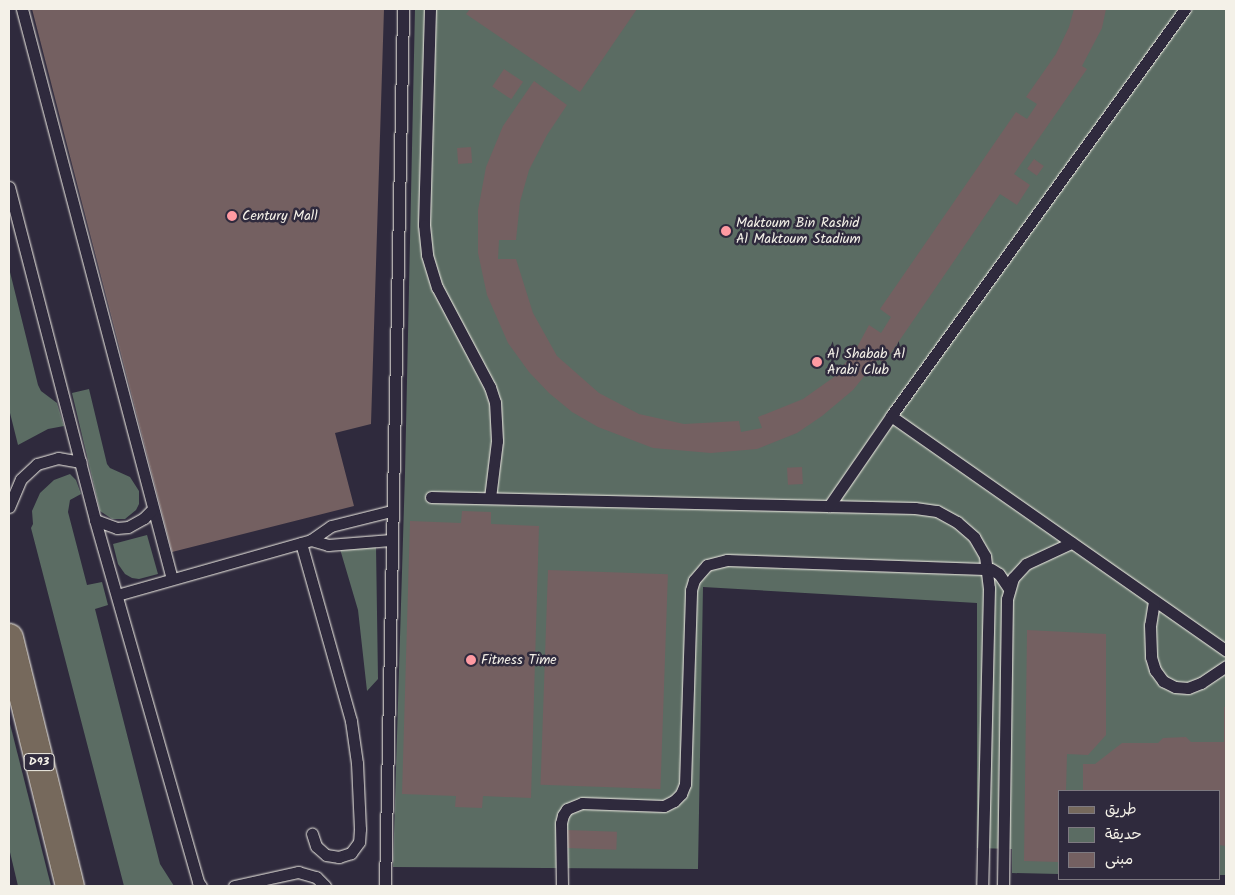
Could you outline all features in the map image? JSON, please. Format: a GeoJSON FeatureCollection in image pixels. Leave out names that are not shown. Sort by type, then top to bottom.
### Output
{"type":"FeatureCollection","features":[{"type":"Feature","properties":{"kind":"main road","name":"D93"},"geometry":{"type":"LineString","coordinates":[[9,638],[70,886]]}},
{"type":"Feature","properties":{"kind":"lane"},"geometry":{"type":"LineString","coordinates":[[22,9],[152,510],[172,579]]}},
{"type":"Feature","properties":{"kind":"lane"},"geometry":{"type":"LineString","coordinates":[[385,886],[403,9]]}},
{"type":"Feature","properties":{"kind":"lane"},"geometry":{"type":"LineString","coordinates":[[430,9],[424,225],[427,255],[437,287],[490,387],[495,402],[497,441],[490,498]]}},
{"type":"Feature","properties":{"kind":"lane"},"geometry":{"type":"LineString","coordinates":[[829,506],[891,416],[1185,9]]}},
{"type":"Feature","properties":{"kind":"lane"},"geometry":{"type":"LineString","coordinates":[[9,187],[96,520],[198,882],[201,886]]}},
{"type":"Feature","properties":{"kind":"lane"},"geometry":{"type":"LineString","coordinates":[[891,416],[1226,651]]}},
{"type":"Feature","properties":{"kind":"lane"},"geometry":{"type":"LineString","coordinates":[[9,507],[21,479],[37,464],[58,458],[81,462]]}},
{"type":"Feature","properties":{"kind":"lane"},"geometry":{"type":"LineString","coordinates":[[431,497],[915,508],[937,512],[957,522],[974,537],[985,556],[986,569],[988,602],[982,886]]}},
{"type":"Feature","properties":{"kind":"lane"},"geometry":{"type":"LineString","coordinates":[[96,520],[117,528],[128,527],[144,518],[152,510]]}},
{"type":"Feature","properties":{"kind":"lane"},"geometry":{"type":"LineString","coordinates":[[117,595],[306,541],[331,526],[392,511]]}},
{"type":"Feature","properties":{"kind":"lane"},"geometry":{"type":"LineString","coordinates":[[306,541],[328,545],[391,540]]}},
{"type":"Feature","properties":{"kind":"lane"},"geometry":{"type":"LineString","coordinates":[[306,541],[351,721],[357,763],[360,829],[359,842],[351,853],[339,858],[326,855],[316,846],[312,834]]}},
{"type":"Feature","properties":{"kind":"lane"},"geometry":{"type":"LineString","coordinates":[[1003,886],[1007,599],[1009,588],[1013,578],[1026,564],[1071,543]]}},
{"type":"Feature","properties":{"kind":"lane"},"geometry":{"type":"LineString","coordinates":[[562,886],[561,823],[567,809],[582,804],[664,806],[674,801],[681,794],[685,784],[690,600],[694,580],[700,572],[712,563],[727,560],[986,569],[999,574],[1009,588]]}},
{"type":"Feature","properties":{"kind":"lane"},"geometry":{"type":"LineString","coordinates":[[1154,601],[1150,625],[1151,657],[1155,670],[1163,681],[1175,687],[1188,688],[1226,666]]}},
{"type":"Feature","properties":{"kind":"lane"},"geometry":{"type":"LineString","coordinates":[[234,886],[298,872],[316,877],[325,886]]}},
{"type":"Feature","properties":{"kind":"green space","name":"Al Shabab Al Arabi Club"},"geometry":{"type":"Polygon","coordinates":[[[415,9],[1226,9],[1226,875],[1220,875],[1220,790],[1058,790],[1058,874],[1012,873],[1012,849],[977,848],[977,603],[703,587],[698,869],[393,867],[405,473],[415,9]]]}},
{"type":"Feature","properties":{"kind":"green space"},"geometry":{"type":"Polygon","coordinates":[[[9,268],[38,385],[41,391],[57,403],[64,426],[48,429],[18,445],[9,409],[9,268]]]}},
{"type":"Feature","properties":{"kind":"green space"},"geometry":{"type":"Polygon","coordinates":[[[89,389],[107,464],[110,468],[130,477],[139,491],[139,504],[136,510],[125,519],[112,519],[100,511],[72,393],[89,389]]]}},
{"type":"Feature","properties":{"kind":"green space"},"geometry":{"type":"Polygon","coordinates":[[[70,474],[76,480],[81,494],[70,500],[68,512],[87,585],[102,582],[108,605],[95,609],[160,864],[174,886],[124,886],[31,528],[33,524],[32,511],[40,493],[54,480],[70,474]]]}},
{"type":"Feature","properties":{"kind":"green space"},"geometry":{"type":"Polygon","coordinates":[[[147,535],[158,574],[139,579],[132,578],[125,574],[118,564],[113,544],[147,535]]]}},
{"type":"Feature","properties":{"kind":"green space"},"geometry":{"type":"Polygon","coordinates":[[[376,546],[378,679],[367,691],[358,610],[340,549],[376,546]]]}},
{"type":"Feature","properties":{"kind":"green space"},"geometry":{"type":"Polygon","coordinates":[[[9,720],[51,886],[18,886],[9,848],[9,720]]]}},
{"type":"Feature","properties":{"kind":"building","name":"Century Mall"},"geometry":{"type":"Polygon","coordinates":[[[32,9],[384,9],[371,424],[335,433],[354,506],[172,552],[32,9]]]}},
{"type":"Feature","properties":{"kind":"building"},"geometry":{"type":"Polygon","coordinates":[[[470,9],[637,9],[580,92],[466,14],[470,9]]]}},
{"type":"Feature","properties":{"kind":"building"},"geometry":{"type":"Polygon","coordinates":[[[1074,9],[1106,9],[1102,28],[1082,66],[1087,69],[1014,174],[1030,185],[1017,205],[1000,194],[884,363],[878,359],[853,390],[822,416],[797,433],[757,449],[711,453],[653,448],[598,427],[572,412],[549,393],[529,372],[508,343],[487,295],[478,253],[478,210],[486,167],[503,126],[534,81],[567,105],[547,135],[529,170],[520,202],[516,240],[499,240],[498,259],[516,259],[533,313],[557,356],[599,393],[639,414],[684,424],[739,421],[741,432],[762,428],[758,417],[803,399],[834,377],[855,351],[869,325],[881,333],[891,317],[880,309],[1016,112],[1027,119],[1037,104],[1026,97],[1056,54],[1069,27],[1074,9]]]}},
{"type":"Feature","properties":{"kind":"building"},"geometry":{"type":"Polygon","coordinates":[[[504,69],[523,82],[511,99],[492,86],[504,69]]]}},
{"type":"Feature","properties":{"kind":"building"},"geometry":{"type":"Polygon","coordinates":[[[471,147],[472,163],[458,164],[457,148],[471,147]]]}},
{"type":"Feature","properties":{"kind":"building"},"geometry":{"type":"Polygon","coordinates":[[[1034,159],[1044,166],[1037,176],[1027,169],[1034,159]]]}},
{"type":"Feature","properties":{"kind":"building"},"geometry":{"type":"Polygon","coordinates":[[[802,467],[803,484],[788,485],[787,468],[802,467]]]}},
{"type":"Feature","properties":{"kind":"building","name":"Fitness Time"},"geometry":{"type":"Polygon","coordinates":[[[462,511],[491,512],[491,524],[539,526],[531,798],[483,796],[482,808],[455,807],[456,796],[402,794],[410,521],[461,523],[462,511]]]}},
{"type":"Feature","properties":{"kind":"building"},"geometry":{"type":"Polygon","coordinates":[[[548,570],[668,574],[660,789],[540,785],[548,570]]]}},
{"type":"Feature","properties":{"kind":"building"},"geometry":{"type":"Polygon","coordinates":[[[1027,630],[1106,634],[1106,735],[1088,755],[1067,754],[1066,790],[1058,790],[1058,862],[1024,861],[1027,630]]]}},
{"type":"Feature","properties":{"kind":"building"},"geometry":{"type":"Polygon","coordinates":[[[1224,707],[1226,707],[1226,846],[1220,845],[1220,790],[1083,790],[1083,764],[1095,764],[1122,743],[1158,743],[1163,738],[1186,737],[1191,742],[1224,742],[1224,707]]]}},
{"type":"Feature","properties":{"kind":"building"},"geometry":{"type":"Polygon","coordinates":[[[567,830],[617,832],[616,850],[566,848],[567,830]]]}},
{"type":"Feature","properties":{"kind":"place","name":"Century Mall"},"geometry":{"type":"Point","coordinates":[232,216]}},
{"type":"Feature","properties":{"kind":"place","name":"Maktoum Bin Rashid Al Maktoum Stadium"},"geometry":{"type":"Point","coordinates":[726,231]}},
{"type":"Feature","properties":{"kind":"place","name":"Al Shabab Al Arabi Club"},"geometry":{"type":"Point","coordinates":[817,362]}},
{"type":"Feature","properties":{"kind":"place","name":"Fitness Time"},"geometry":{"type":"Point","coordinates":[471,660]}}]}
